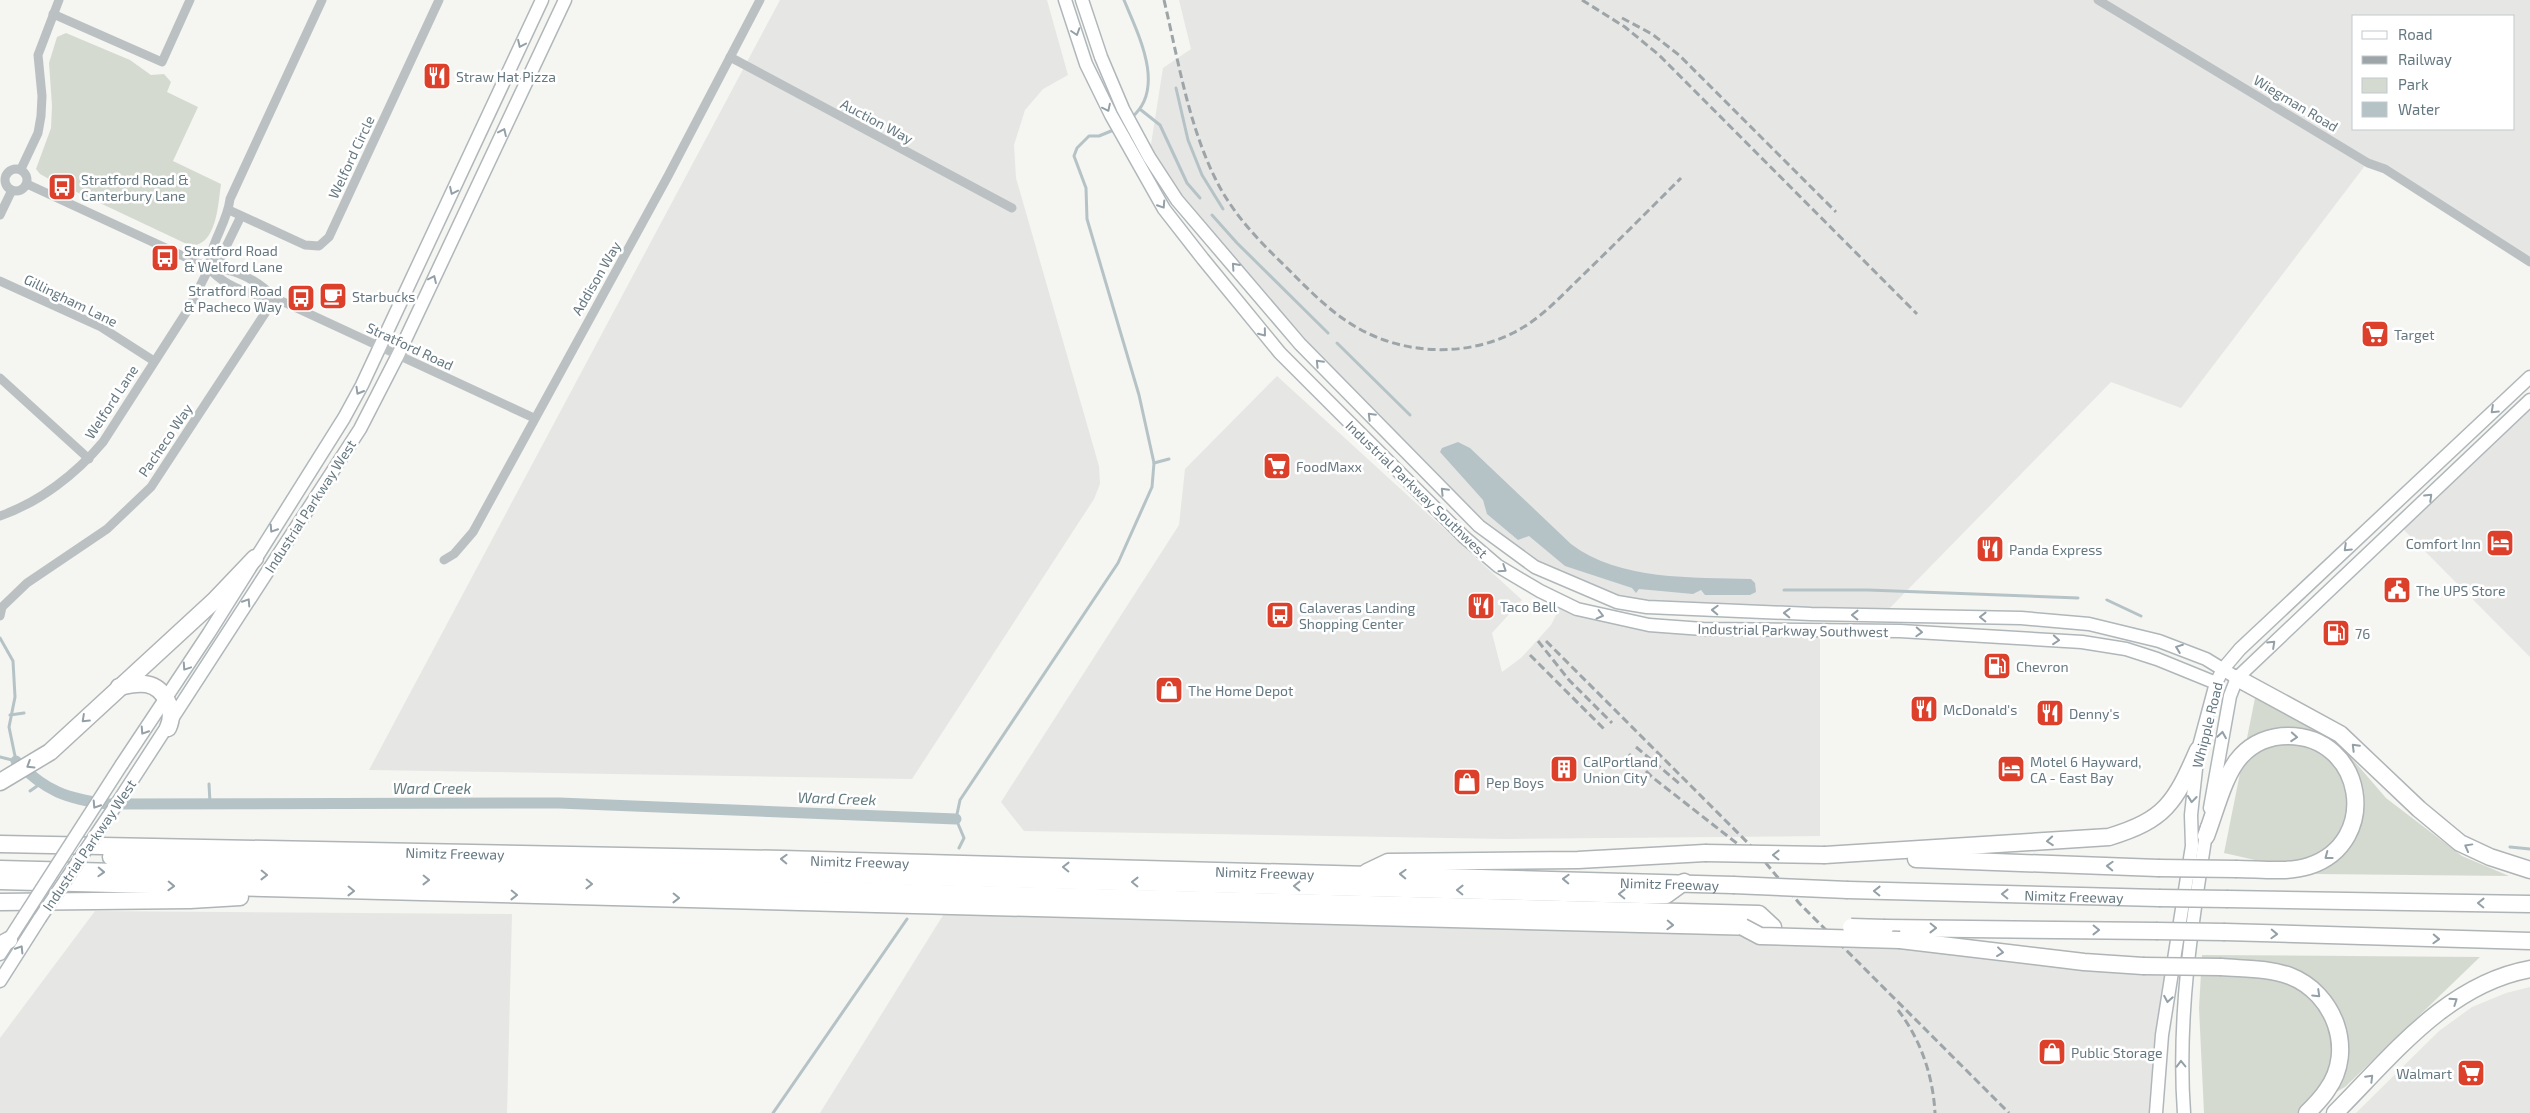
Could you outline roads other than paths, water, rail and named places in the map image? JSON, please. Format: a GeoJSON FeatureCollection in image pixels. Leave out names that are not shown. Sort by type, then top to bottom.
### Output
{"type":"FeatureCollection","features":[{"type":"Feature","properties":{"kind":"highway"},"geometry":{"type":"LineString","coordinates":[[5,779],[50,752],[214,601],[255,558]]}},
{"type":"Feature","properties":{"kind":"highway"},"geometry":{"type":"LineString","coordinates":[[2237,678],[2340,734],[2447,834],[2490,857],[2530,870]]}},
{"type":"Feature","properties":{"kind":"highway"},"geometry":{"type":"LineString","coordinates":[[119,687],[137,683],[146,684],[162,691],[166,697],[171,714],[168,728]]}},
{"type":"Feature","properties":{"kind":"highway"},"geometry":{"type":"LineString","coordinates":[[1364,873],[1388,862],[1569,860],[1705,853],[2158,868],[2237,869],[2307,867],[2324,860],[2338,848],[2350,830],[2356,807],[2351,778],[2335,754],[2316,741],[2293,736],[2271,738],[2248,749],[2233,766],[2206,836]]}},
{"type":"Feature","properties":{"kind":"highway"},"geometry":{"type":"LineString","coordinates":[[1825,856],[2109,837],[2133,830],[2155,818],[2176,795],[2198,750]]}},
{"type":"Feature","properties":{"kind":"highway","name":"Nimitz Freeway"},"geometry":{"type":"LineString","coordinates":[[0,844],[1364,873],[1684,882],[1848,890],[2159,898],[2530,904]]}},
{"type":"Feature","properties":{"kind":"highway"},"geometry":{"type":"LineString","coordinates":[[0,854],[1642,895],[1666,895],[1684,882]]}},
{"type":"Feature","properties":{"kind":"highway"},"geometry":{"type":"LineString","coordinates":[[0,869],[1759,914],[1773,927]]}},
{"type":"Feature","properties":{"kind":"highway"},"geometry":{"type":"LineString","coordinates":[[0,881],[970,905],[1743,927],[2225,932],[2530,941]]}},
{"type":"Feature","properties":{"kind":"highway"},"geometry":{"type":"LineString","coordinates":[[0,902],[190,900],[316,890]]}},
{"type":"Feature","properties":{"kind":"highway"},"geometry":{"type":"LineString","coordinates":[[1743,927],[1760,936],[1900,940],[2084,962],[2260,970],[2288,976],[2311,988],[2329,1008],[2339,1034],[2339,1061],[2328,1090],[2307,1113]]}},
{"type":"Feature","properties":{"kind":"highway"},"geometry":{"type":"LineString","coordinates":[[2335,1113],[2416,1032],[2450,1003],[2488,982],[2530,969]]}},
{"type":"Feature","properties":{"kind":"main road","name":"Industrial Parkway West"},"geometry":{"type":"LineString","coordinates":[[0,954],[5,943],[166,697],[344,418],[380,348],[542,0]]}},
{"type":"Feature","properties":{"kind":"main road","name":"Industrial Parkway West"},"geometry":{"type":"LineString","coordinates":[[0,981],[40,918],[168,728],[221,643],[341,461],[379,394],[398,355],[565,0]]}},
{"type":"Feature","properties":{"kind":"main road","name":"Industrial Parkway Southwest"},"geometry":{"type":"LineString","coordinates":[[1065,0],[1086,64],[1137,164],[1164,209],[1280,353],[1464,537],[1498,566],[1540,591],[1577,609],[1617,619],[1703,629],[1900,631],[2082,642],[2126,650],[2149,657],[2216,684]]}},
{"type":"Feature","properties":{"kind":"main road","name":"Industrial Parkway Southwest"},"geometry":{"type":"LineString","coordinates":[[1082,0],[1100,58],[1123,109],[1176,200],[1300,344],[1478,526],[1535,567],[1617,602],[1661,608],[2021,618],[2089,624],[2160,641],[2206,659],[2237,678]]}},
{"type":"Feature","properties":{"kind":"main road"},"geometry":{"type":"LineString","coordinates":[[1280,353],[1300,344]]}},
{"type":"Feature","properties":{"kind":"main road","name":"Whipple Road"},"geometry":{"type":"LineString","coordinates":[[2156,1113],[2162,1034],[2192,846],[2191,814],[2198,750],[2216,684],[2223,669],[2240,649],[2530,377]]}},
{"type":"Feature","properties":{"kind":"main road","name":"Whipple Road"},"geometry":{"type":"LineString","coordinates":[[2184,1113],[2181,1063],[2183,1005],[2206,836],[2224,725],[2230,696],[2237,678],[2530,400]]}},
{"type":"Feature","properties":{"kind":"main road"},"geometry":{"type":"LineString","coordinates":[[1756,629],[1763,612]]}},
{"type":"Feature","properties":{"kind":"main road"},"geometry":{"type":"LineString","coordinates":[[2216,684],[2237,678]]}},
{"type":"Feature","properties":{"kind":"street"},"geometry":{"type":"LineString","coordinates":[[21,169],[38,133],[42,96],[38,55],[59,0]]}},
{"type":"Feature","properties":{"kind":"street"},"geometry":{"type":"LineString","coordinates":[[53,14],[162,62],[190,0]]}},
{"type":"Feature","properties":{"kind":"street"},"geometry":{"type":"LineString","coordinates":[[209,268],[209,252],[229,210],[230,199],[322,0]]}},
{"type":"Feature","properties":{"kind":"street","name":"Welford Circle"},"geometry":{"type":"LineString","coordinates":[[229,210],[305,245],[319,246],[329,237],[439,0]]}},
{"type":"Feature","properties":{"kind":"street","name":"Addison Way"},"geometry":{"type":"LineString","coordinates":[[444,560],[454,554],[473,532],[668,176],[760,0]]}},
{"type":"Feature","properties":{"kind":"street","name":"Wiegman Road"},"geometry":{"type":"LineString","coordinates":[[2098,0],[2368,162],[2386,169],[2530,262]]}},
{"type":"Feature","properties":{"kind":"street","name":"Auction Way"},"geometry":{"type":"LineString","coordinates":[[730,56],[1012,208]]}},
{"type":"Feature","properties":{"kind":"street"},"geometry":{"type":"LineString","coordinates":[[13,169],[21,169],[27,176],[27,184],[21,190],[12,190],[6,184],[3,173],[13,169]]}},
{"type":"Feature","properties":{"kind":"street","name":"Stratford Road"},"geometry":{"type":"LineString","coordinates":[[27,184],[209,268],[224,268],[261,284],[275,298],[534,418]]}},
{"type":"Feature","properties":{"kind":"street"},"geometry":{"type":"LineString","coordinates":[[0,215],[12,190]]}},
{"type":"Feature","properties":{"kind":"street"},"geometry":{"type":"LineString","coordinates":[[209,268],[221,257],[241,216]]}},
{"type":"Feature","properties":{"kind":"street","name":"Stratford Road"},"geometry":{"type":"LineString","coordinates":[[209,268],[218,279],[255,296],[275,298]]}},
{"type":"Feature","properties":{"kind":"street","name":"Welford Lane"},"geometry":{"type":"LineString","coordinates":[[0,516],[52,490],[89,458],[103,442],[189,308],[209,268]]}},
{"type":"Feature","properties":{"kind":"street","name":"Gillingham Lane"},"geometry":{"type":"LineString","coordinates":[[0,280],[100,328],[154,361]]}},
{"type":"Feature","properties":{"kind":"street","name":"Pacheco Way"},"geometry":{"type":"LineString","coordinates":[[1,610],[27,583],[107,529],[151,486],[275,298]]}},
{"type":"Feature","properties":{"kind":"street"},"geometry":{"type":"LineString","coordinates":[[0,378],[89,458]]}},
{"type":"Feature","properties":{"kind":"water"},"geometry":{"type":"Polygon","coordinates":[[[1458,442],[1470,448],[1571,544],[1590,556],[1611,565],[1657,575],[1751,579],[1755,583],[1756,592],[1750,595],[1705,595],[1701,590],[1693,594],[1639,589],[1636,593],[1632,588],[1565,566],[1529,536],[1518,540],[1487,514],[1483,500],[1440,452],[1442,448],[1458,442]]]}},
{"type":"Feature","properties":{"kind":"waterway"},"geometry":{"type":"LineString","coordinates":[[1124,0],[1142,45],[1148,77],[1147,92],[1142,106],[1131,118]]}},
{"type":"Feature","properties":{"kind":"waterway"},"geometry":{"type":"LineString","coordinates":[[1176,88],[1188,140],[1202,175],[1223,209]]}},
{"type":"Feature","properties":{"kind":"waterway"},"geometry":{"type":"LineString","coordinates":[[1141,110],[1160,125],[1187,183],[1200,198]]}},
{"type":"Feature","properties":{"kind":"waterway"},"geometry":{"type":"LineString","coordinates":[[959,848],[964,838],[956,819],[960,800],[1118,563],[1152,487],[1154,463],[1139,395],[1087,219],[1086,188],[1074,156],[1077,148],[1089,136],[1099,136],[1116,129]]}},
{"type":"Feature","properties":{"kind":"waterway"},"geometry":{"type":"LineString","coordinates":[[1212,215],[1237,243],[1328,333]]}},
{"type":"Feature","properties":{"kind":"waterway"},"geometry":{"type":"LineString","coordinates":[[1337,343],[1410,415]]}},
{"type":"Feature","properties":{"kind":"waterway"},"geometry":{"type":"LineString","coordinates":[[1154,463],[1169,459]]}},
{"type":"Feature","properties":{"kind":"waterway"},"geometry":{"type":"LineString","coordinates":[[1784,590],[1868,590],[2078,598]]}},
{"type":"Feature","properties":{"kind":"waterway"},"geometry":{"type":"LineString","coordinates":[[2107,600],[2141,616]]}},
{"type":"Feature","properties":{"kind":"waterway","name":"Ward Creek"},"geometry":{"type":"LineString","coordinates":[[0,638],[13,661],[15,697],[9,727],[16,761],[0,757]]}},
{"type":"Feature","properties":{"kind":"waterway"},"geometry":{"type":"LineString","coordinates":[[10,715],[24,713]]}},
{"type":"Feature","properties":{"kind":"waterway","name":"Ward Creek"},"geometry":{"type":"LineString","coordinates":[[16,761],[37,780],[58,792],[80,799],[108,804],[559,803],[956,819]]}},
{"type":"Feature","properties":{"kind":"waterway"},"geometry":{"type":"LineString","coordinates":[[30,791],[40,784]]}},
{"type":"Feature","properties":{"kind":"waterway"},"geometry":{"type":"LineString","coordinates":[[209,784],[210,803]]}},
{"type":"Feature","properties":{"kind":"waterway"},"geometry":{"type":"LineString","coordinates":[[2510,847],[2530,849]]}},
{"type":"Feature","properties":{"kind":"waterway","name":"Ward Creek"},"geometry":{"type":"LineString","coordinates":[[773,1113],[907,919]]}},
{"type":"Feature","properties":{"kind":"railway"},"geometry":{"type":"LineString","coordinates":[[1164,0],[1185,90],[1198,135],[1215,178],[1229,203],[1265,247],[1323,303],[1348,322],[1367,333],[1387,341],[1429,349],[1451,349],[1472,347],[1513,333],[1533,321],[1550,307],[1681,178]]}},
{"type":"Feature","properties":{"kind":"railway"},"geometry":{"type":"LineString","coordinates":[[1582,0],[1625,27],[1659,55],[1917,314]]}},
{"type":"Feature","properties":{"kind":"railway"},"geometry":{"type":"LineString","coordinates":[[1622,18],[1652,34],[1679,55],[1836,212]]}},
{"type":"Feature","properties":{"kind":"railway"},"geometry":{"type":"LineString","coordinates":[[1538,641],[1569,680],[1612,723]]}},
{"type":"Feature","properties":{"kind":"railway"},"geometry":{"type":"LineString","coordinates":[[1546,641],[1755,850],[1799,903],[2009,1113]]}},
{"type":"Feature","properties":{"kind":"railway"},"geometry":{"type":"LineString","coordinates":[[1530,655],[1605,730]]}},
{"type":"Feature","properties":{"kind":"railway"},"geometry":{"type":"LineString","coordinates":[[1636,747],[1681,785]]}},
{"type":"Feature","properties":{"kind":"railway"},"geometry":{"type":"LineString","coordinates":[[1629,754],[1652,777],[1748,852]]}},
{"type":"Feature","properties":{"kind":"railway"},"geometry":{"type":"LineString","coordinates":[[1898,1010],[1913,1034],[1924,1059],[1932,1086],[1935,1113]]}},
{"type":"Feature","properties":{"kind":"place","name":"Straw Hat Pizza"},"geometry":{"type":"Point","coordinates":[437,76]}},
{"type":"Feature","properties":{"kind":"place","name":"Stratford Road & Canterbury Lane"},"geometry":{"type":"Point","coordinates":[62,187]}},
{"type":"Feature","properties":{"kind":"place","name":"Stratford Road & Welford Lane"},"geometry":{"type":"Point","coordinates":[165,258]}},
{"type":"Feature","properties":{"kind":"place","name":"Starbucks"},"geometry":{"type":"Point","coordinates":[333,296]}},
{"type":"Feature","properties":{"kind":"place","name":"Stratford Road & Pacheco Way"},"geometry":{"type":"Point","coordinates":[301,298]}},
{"type":"Feature","properties":{"kind":"place","name":"Target"},"geometry":{"type":"Point","coordinates":[2375,334]}},
{"type":"Feature","properties":{"kind":"place","name":"FoodMaxx"},"geometry":{"type":"Point","coordinates":[1277,466]}},
{"type":"Feature","properties":{"kind":"place","name":"Comfort Inn"},"geometry":{"type":"Point","coordinates":[2500,543]}},
{"type":"Feature","properties":{"kind":"place","name":"Panda Express"},"geometry":{"type":"Point","coordinates":[1990,549]}},
{"type":"Feature","properties":{"kind":"place","name":"The UPS Store"},"geometry":{"type":"Point","coordinates":[2397,590]}},
{"type":"Feature","properties":{"kind":"place","name":"Taco Bell"},"geometry":{"type":"Point","coordinates":[1481,606]}},
{"type":"Feature","properties":{"kind":"place","name":"Calaveras Landing Shopping Center"},"geometry":{"type":"Point","coordinates":[1280,615]}},
{"type":"Feature","properties":{"kind":"place","name":"76"},"geometry":{"type":"Point","coordinates":[2336,633]}},
{"type":"Feature","properties":{"kind":"place","name":"Chevron"},"geometry":{"type":"Point","coordinates":[1997,666]}},
{"type":"Feature","properties":{"kind":"place","name":"The Home Depot"},"geometry":{"type":"Point","coordinates":[1169,690]}},
{"type":"Feature","properties":{"kind":"place","name":"McDonald's"},"geometry":{"type":"Point","coordinates":[1924,709]}},
{"type":"Feature","properties":{"kind":"place","name":"Denny's"},"geometry":{"type":"Point","coordinates":[2050,713]}},
{"type":"Feature","properties":{"kind":"place","name":"CalPortland Union City"},"geometry":{"type":"Point","coordinates":[1564,769]}},
{"type":"Feature","properties":{"kind":"place","name":"Motel 6 Hayward, CA - East Bay"},"geometry":{"type":"Point","coordinates":[2011,769]}},
{"type":"Feature","properties":{"kind":"place","name":"Pep Boys"},"geometry":{"type":"Point","coordinates":[1467,782]}},
{"type":"Feature","properties":{"kind":"place","name":"Public Storage"},"geometry":{"type":"Point","coordinates":[2052,1052]}},
{"type":"Feature","properties":{"kind":"place","name":"Walmart"},"geometry":{"type":"Point","coordinates":[2471,1073]}}]}
